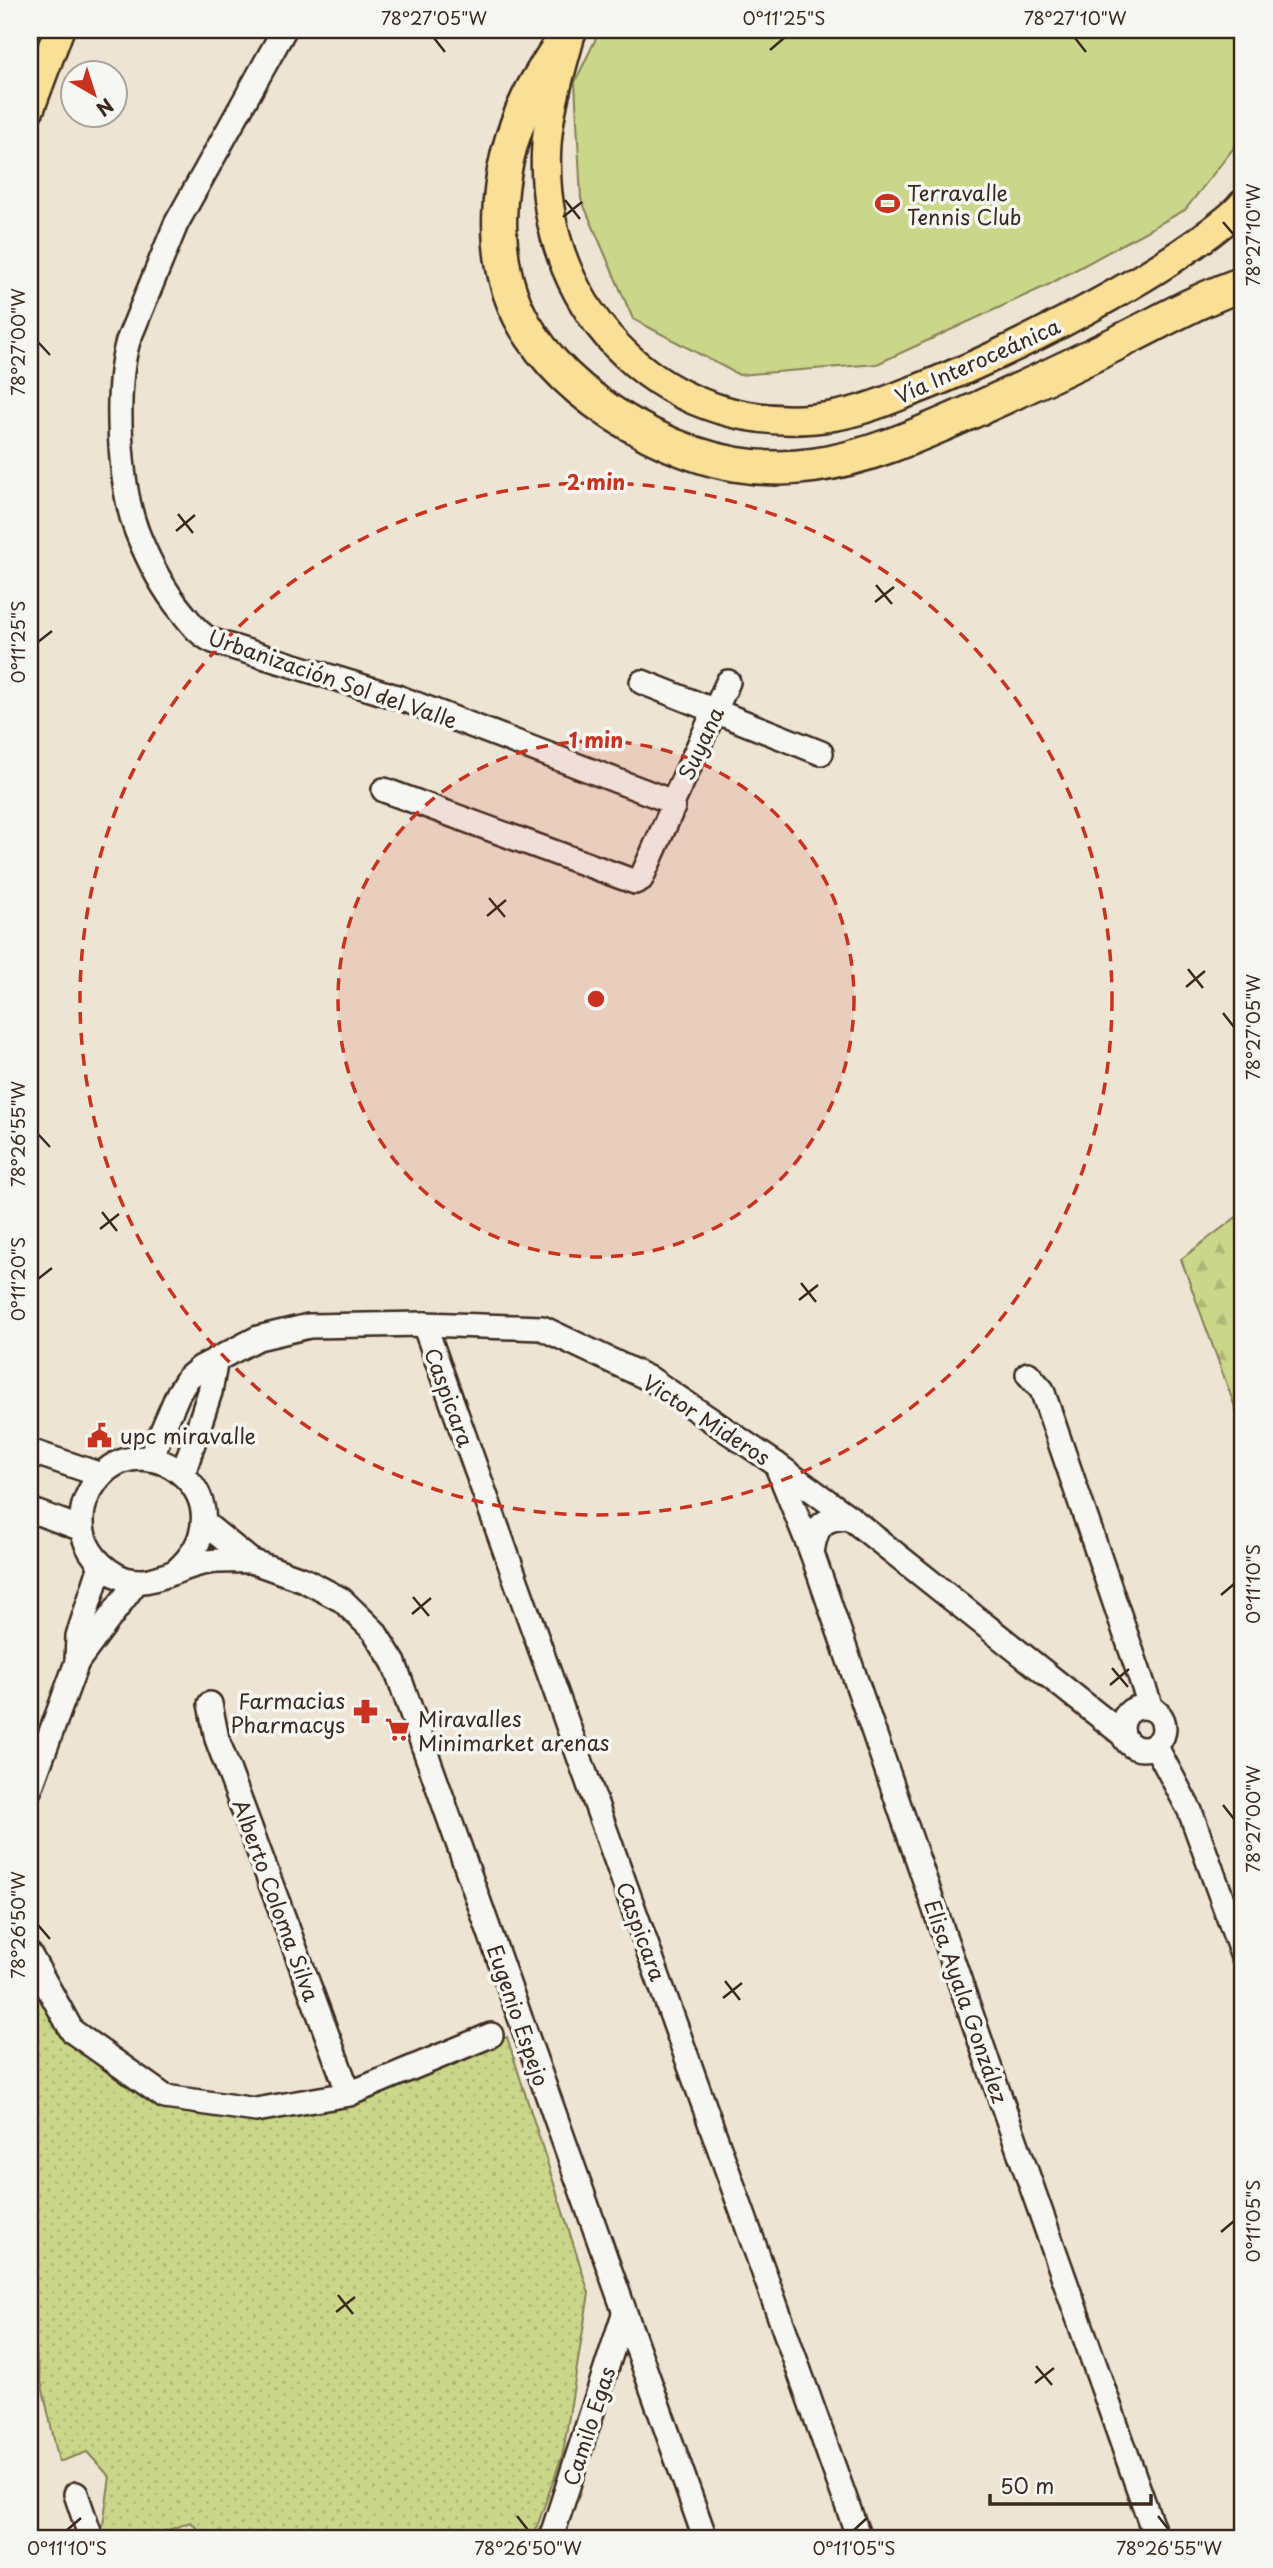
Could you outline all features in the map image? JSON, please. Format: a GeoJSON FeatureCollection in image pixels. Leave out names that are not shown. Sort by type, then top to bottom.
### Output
{"type":"FeatureCollection","features":[{"type":"Feature","properties":{"kind":"highway"},"geometry":{"type":"LineString","coordinates":[[571,30],[529,97],[514,132],[506,163],[500,233],[507,281],[513,303],[529,333],[565,378],[628,424],[673,447],[717,460],[763,468],[811,467],[853,459],[908,440],[969,413],[1066,369],[1190,306],[1243,284]]}},
{"type":"Feature","properties":{"kind":"main road"},"geometry":{"type":"LineString","coordinates":[[30,108],[60,30]]}},
{"type":"Feature","properties":{"kind":"main road","name":"Vía Interoceánica"},"geometry":{"type":"LineString","coordinates":[[571,30],[551,109],[546,154],[555,240],[568,275],[588,310],[614,345],[642,371],[673,391],[705,406],[740,415],[791,419],[834,416],[878,404],[942,380],[1128,289],[1192,246],[1243,204]]}},
{"type":"Feature","properties":{"kind":"street","name":"Urbanización Sol del Valle"},"geometry":{"type":"LineString","coordinates":[[284,30],[176,224],[122,360],[121,436],[128,496],[136,531],[152,564],[172,600],[198,631],[213,641],[400,698],[672,804]]}},
{"type":"Feature","properties":{"kind":"street"},"geometry":{"type":"LineString","coordinates":[[642,682],[821,753]]}},
{"type":"Feature","properties":{"kind":"street","name":"Suyana"},"geometry":{"type":"LineString","coordinates":[[672,804],[728,682]]}},
{"type":"Feature","properties":{"kind":"street"},"geometry":{"type":"LineString","coordinates":[[384,790],[635,883],[641,879],[672,804]]}},
{"type":"Feature","properties":{"kind":"street","name":"Victor Mideros"},"geometry":{"type":"LineString","coordinates":[[150,1459],[188,1378],[216,1359],[258,1338],[309,1326],[424,1324],[542,1328],[652,1380],[776,1464],[849,1517],[1122,1734],[1125,1741],[1139,1749],[1155,1745]]}},
{"type":"Feature","properties":{"kind":"street","name":"Caspicara"},"geometry":{"type":"LineString","coordinates":[[424,1324],[859,2538]]}},
{"type":"Feature","properties":{"kind":"street"},"geometry":{"type":"LineString","coordinates":[[183,1474],[210,1392],[216,1359]]}},
{"type":"Feature","properties":{"kind":"street"},"geometry":{"type":"LineString","coordinates":[[1028,1374],[1042,1390],[1152,1707],[1160,1715],[1164,1731],[1155,1745],[1190,1811],[1243,1957]]}},
{"type":"Feature","properties":{"kind":"street"},"geometry":{"type":"LineString","coordinates":[[30,1451],[102,1475]]}},
{"type":"Feature","properties":{"kind":"street"},"geometry":{"type":"LineString","coordinates":[[150,1459],[167,1464],[183,1474],[195,1488],[202,1505],[204,1523],[200,1541],[190,1558],[176,1572],[157,1580],[137,1581],[118,1577],[101,1565],[88,1549],[82,1529],[82,1509],[89,1490],[102,1475],[125,1462],[150,1459]]}},
{"type":"Feature","properties":{"kind":"street","name":"Elisa Ayala González"},"geometry":{"type":"LineString","coordinates":[[776,1464],[812,1553],[1156,2538]]}},
{"type":"Feature","properties":{"kind":"street"},"geometry":{"type":"LineString","coordinates":[[30,1510],[82,1529]]}},
{"type":"Feature","properties":{"kind":"street"},"geometry":{"type":"LineString","coordinates":[[812,1553],[815,1533],[823,1523],[834,1518],[849,1517]]}},
{"type":"Feature","properties":{"kind":"street","name":"Eugenio Espejo"},"geometry":{"type":"LineString","coordinates":[[204,1523],[251,1561],[304,1580],[342,1600],[374,1631],[394,1663],[705,2538]]}},
{"type":"Feature","properties":{"kind":"street","name":"Eugenio Espejo"},"geometry":{"type":"LineString","coordinates":[[176,1572],[206,1562],[251,1561]]}},
{"type":"Feature","properties":{"kind":"street"},"geometry":{"type":"LineString","coordinates":[[30,1789],[76,1662],[78,1636],[101,1565]]}},
{"type":"Feature","properties":{"kind":"street"},"geometry":{"type":"LineString","coordinates":[[76,1662],[96,1640],[137,1581]]}},
{"type":"Feature","properties":{"kind":"street","name":"Alberto Coloma Silva"},"geometry":{"type":"LineString","coordinates":[[210,1704],[218,1739],[349,2094]]}},
{"type":"Feature","properties":{"kind":"street"},"geometry":{"type":"LineString","coordinates":[[1122,1734],[1122,1725],[1130,1712],[1137,1708],[1152,1707]]}},
{"type":"Feature","properties":{"kind":"street"},"geometry":{"type":"LineString","coordinates":[[30,1955],[72,2031],[165,2097],[256,2110],[349,2094],[491,2035]]}},
{"type":"Feature","properties":{"kind":"street","name":"Camilo Egas"},"geometry":{"type":"LineString","coordinates":[[551,2538],[624,2314]]}},
{"type":"Feature","properties":{"kind":"street"},"geometry":{"type":"LineString","coordinates":[[76,2494],[91,2538]]}},
{"type":"Feature","properties":{"kind":"green space","name":"Terravalle Tennis Club"},"geometry":{"type":"Polygon","coordinates":[[[600,30],[1243,30],[1243,136],[1185,210],[1048,285],[877,364],[739,375],[633,319],[581,199],[575,82],[600,30]]]}},
{"type":"Feature","properties":{"kind":"green space"},"geometry":{"type":"Polygon","coordinates":[[[1243,1212],[1243,1429],[1181,1259],[1243,1212]]]}},
{"type":"Feature","properties":{"kind":"green space"},"geometry":{"type":"Polygon","coordinates":[[[30,1955],[69,2026],[157,2091],[251,2109],[351,2100],[507,2037],[589,2293],[563,2453],[533,2538],[205,2538],[191,2522],[146,2538],[101,2538],[110,2477],[87,2452],[59,2462],[30,2331],[30,1955]]]}},
{"type":"Feature","properties":{"kind":"place","name":"Terravalle Tennis Club"},"geometry":{"type":"Point","coordinates":[887,204]}},
{"type":"Feature","properties":{"kind":"place","name":"upc miravalle"},"geometry":{"type":"Point","coordinates":[100,1435]}},
{"type":"Feature","properties":{"kind":"place","name":"Farmacias Pharmacys"},"geometry":{"type":"Point","coordinates":[365,1712]}},
{"type":"Feature","properties":{"kind":"place","name":"Miravalles Minimarket arenas"},"geometry":{"type":"Point","coordinates":[398,1730]}}]}
